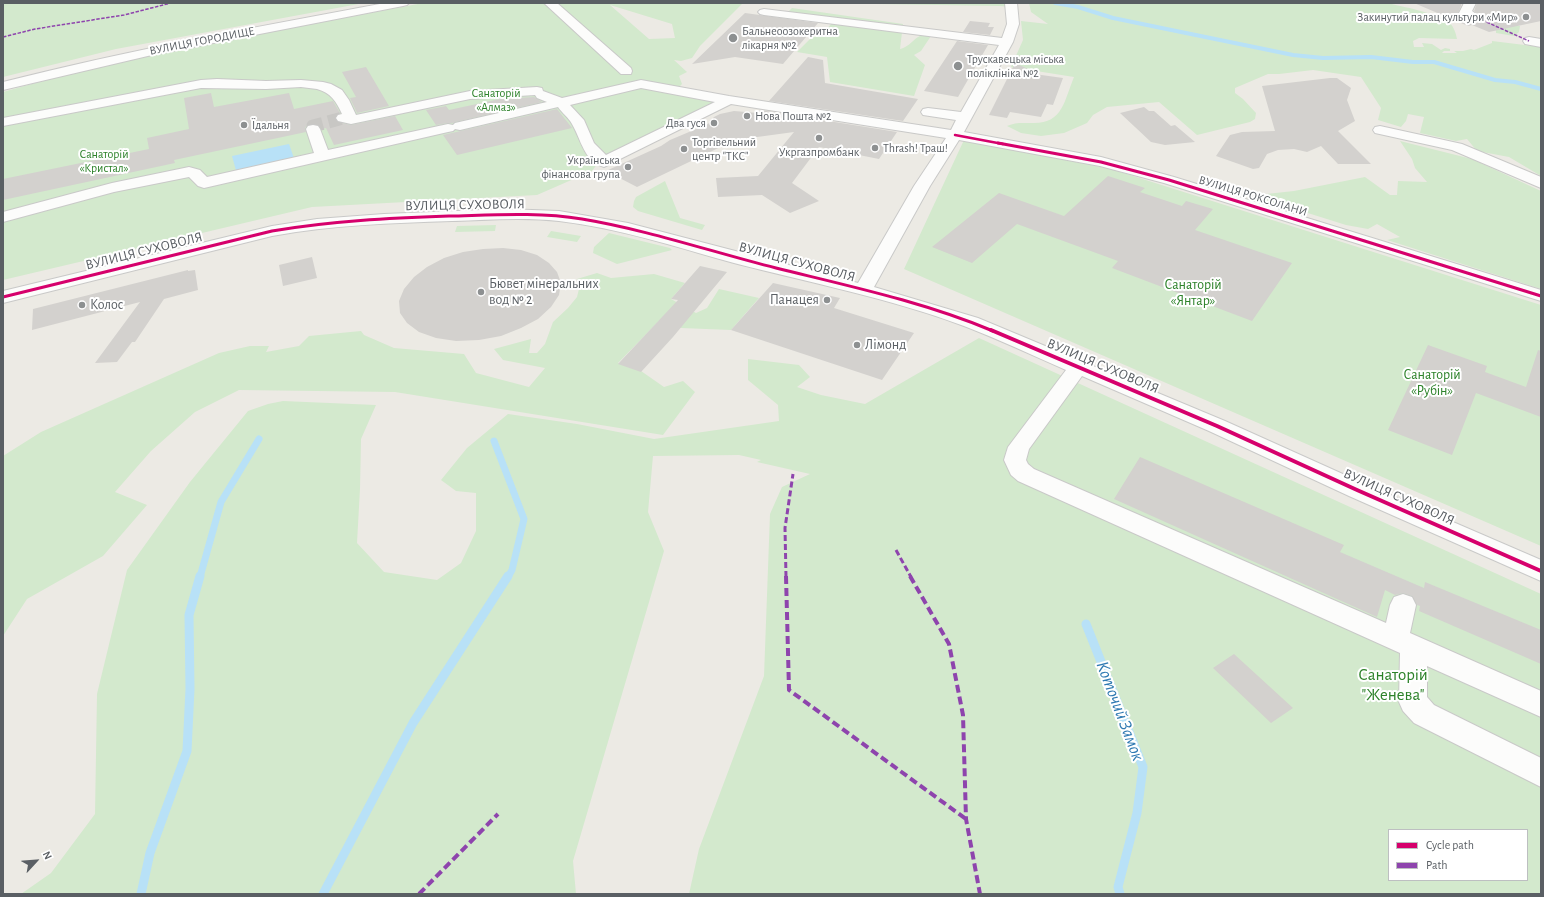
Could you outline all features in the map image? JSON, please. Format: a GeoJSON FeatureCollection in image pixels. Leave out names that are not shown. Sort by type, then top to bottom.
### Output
{"type":"FeatureCollection","features":[{"type":"Feature","properties":{"kind":"street","name":"ВУЛИЦЯ ГОРОДИЩЕ"},"geometry":{"type":"LineString","coordinates":[[3,86],[189,43],[403,3]]}},
{"type":"Feature","properties":{"kind":"street"},"geometry":{"type":"LineString","coordinates":[[3,217],[112,188],[189,172],[195,173],[204,183],[561,103],[633,77],[550,3]]}},
{"type":"Feature","properties":{"kind":"street"},"geometry":{"type":"LineString","coordinates":[[863,290],[922,186],[955,135],[1007,42],[1013,24],[1011,3]]}},
{"type":"Feature","properties":{"kind":"street"},"geometry":{"type":"LineString","coordinates":[[1470,3],[1465,13],[1473,16]]}},
{"type":"Feature","properties":{"kind":"street"},"geometry":{"type":"LineString","coordinates":[[764,12],[1007,42]]}},
{"type":"Feature","properties":{"kind":"street","name":"ВУЛИЦЯ РОКСОЛАНИ"},"geometry":{"type":"LineString","coordinates":[[633,77],[729,100],[955,135],[1101,162],[1162,178],[1541,296]]}},
{"type":"Feature","properties":{"kind":"street"},"geometry":{"type":"LineString","coordinates":[[3,122],[201,84],[219,82],[266,85],[308,84],[323,87],[334,91],[339,96],[347,119],[470,95],[540,93],[561,103],[579,123],[587,143],[595,154],[604,162],[729,100]]}},
{"type":"Feature","properties":{"kind":"street"},"geometry":{"type":"LineString","coordinates":[[928,112],[964,117]]}},
{"type":"Feature","properties":{"kind":"street"},"geometry":{"type":"LineString","coordinates":[[313,129],[323,156]]}},
{"type":"Feature","properties":{"kind":"street"},"geometry":{"type":"LineString","coordinates":[[1380,130],[1457,147],[1541,183]]}},
{"type":"Feature","properties":{"kind":"street","name":"ВУЛИЦЯ СУХОВОЛЯ"},"geometry":{"type":"LineString","coordinates":[[3,297],[272,231],[332,221],[512,214],[559,216],[600,222],[644,232],[863,290],[971,322],[1217,426],[1356,490],[1541,571]]}},
{"type":"Feature","properties":{"kind":"street"},"geometry":{"type":"LineString","coordinates":[[1077,367],[1072,376],[1019,447],[1015,460],[1018,469],[1034,478],[1541,704]]}},
{"type":"Feature","properties":{"kind":"street"},"geometry":{"type":"LineString","coordinates":[[1403,605],[1404,644],[1413,702],[1424,714],[1541,773]]}},
{"type":"Feature","properties":{"kind":"green space"},"geometry":{"type":"Polygon","coordinates":[[[3,3],[364,3],[116,49],[3,77],[3,3]]]}},
{"type":"Feature","properties":{"kind":"green space"},"geometry":{"type":"Polygon","coordinates":[[[423,3],[742,4],[700,46],[692,58],[681,61],[674,60],[687,72],[679,76],[682,84],[673,93],[716,102],[598,163],[592,171],[537,195],[312,207],[3,280],[3,92],[107,65],[423,3]],[[610,5],[649,39],[675,38],[672,24],[610,5]]]}},
{"type":"Feature","properties":{"kind":"green space"},"geometry":{"type":"Polygon","coordinates":[[[813,3],[1009,3],[1010,7],[1000,6],[813,3]]]}},
{"type":"Feature","properties":{"kind":"green space"},"geometry":{"type":"Polygon","coordinates":[[[1029,3],[1387,3],[1434,15],[1449,22],[1453,26],[1457,39],[1419,38],[1413,41],[1414,47],[1424,47],[1422,43],[1432,44],[1441,50],[1445,48],[1450,49],[1450,51],[1444,51],[1442,53],[1457,53],[1454,51],[1474,50],[1492,43],[1492,41],[1541,47],[1541,176],[1509,157],[1477,151],[1467,139],[1456,141],[1420,133],[1424,117],[1408,114],[1406,121],[1401,127],[1378,120],[1381,108],[1361,77],[1313,70],[1268,74],[1235,88],[1235,93],[1256,113],[1255,119],[1250,122],[1197,135],[1159,102],[1107,107],[1093,115],[1087,123],[1064,133],[1041,136],[1021,133],[1007,126],[1016,123],[1032,123],[1050,120],[1061,109],[1074,77],[1011,67],[1023,40],[1021,21],[1048,24],[1031,12],[1029,3]]]}},
{"type":"Feature","properties":{"kind":"green space"},"geometry":{"type":"Polygon","coordinates":[[[792,8],[903,24],[900,49],[922,35],[931,36],[921,51],[914,55],[925,65],[914,96],[830,82],[827,57],[797,52],[817,32],[825,31],[831,24],[783,17],[792,8]]]}},
{"type":"Feature","properties":{"kind":"green space"},"geometry":{"type":"Polygon","coordinates":[[[1502,23],[1520,26],[1519,32],[1514,36],[1496,33],[1496,30],[1502,23]]]}},
{"type":"Feature","properties":{"kind":"green space"},"geometry":{"type":"Polygon","coordinates":[[[964,140],[1111,169],[1541,305],[1541,546],[904,269],[964,140]]]}},
{"type":"Feature","properties":{"kind":"green space"},"geometry":{"type":"Polygon","coordinates":[[[1400,141],[1472,159],[1541,191],[1541,289],[1387,240],[1400,237],[1377,224],[1368,229],[1346,225],[1263,199],[1266,194],[1294,191],[1365,177],[1390,195],[1397,195],[1398,181],[1427,182],[1415,168],[1412,159],[1400,141]]]}},
{"type":"Feature","properties":{"kind":"green space"},"geometry":{"type":"Polygon","coordinates":[[[665,181],[680,218],[705,225],[702,230],[638,211],[633,207],[636,197],[665,181]]]}},
{"type":"Feature","properties":{"kind":"green space"},"geometry":{"type":"Polygon","coordinates":[[[496,225],[495,231],[455,232],[457,226],[496,225]]]}},
{"type":"Feature","properties":{"kind":"green space"},"geometry":{"type":"Polygon","coordinates":[[[551,231],[581,236],[577,242],[547,237],[551,231]]]}},
{"type":"Feature","properties":{"kind":"green space"},"geometry":{"type":"Polygon","coordinates":[[[609,233],[670,248],[672,250],[617,264],[593,253],[594,247],[609,233]]]}},
{"type":"Feature","properties":{"kind":"green space"},"geometry":{"type":"Polygon","coordinates":[[[597,273],[611,278],[654,274],[685,283],[671,299],[696,313],[707,308],[719,289],[759,298],[731,330],[681,328],[659,321],[618,363],[641,371],[664,387],[683,381],[695,392],[663,435],[395,392],[239,390],[195,412],[151,451],[115,492],[147,505],[103,556],[27,599],[3,636],[3,456],[41,432],[219,353],[250,346],[269,346],[266,352],[299,346],[309,336],[361,331],[364,335],[394,348],[464,354],[476,373],[529,387],[545,368],[503,360],[494,349],[531,339],[529,353],[537,353],[545,344],[553,322],[577,297],[579,289],[577,279],[597,273]]]}},
{"type":"Feature","properties":{"kind":"green space","name":"Санаторій \"Женева\""},"geometry":{"type":"Polygon","coordinates":[[[979,338],[1541,594],[1541,894],[689,894],[699,849],[764,676],[770,514],[782,487],[810,474],[757,462],[761,460],[739,455],[653,456],[648,512],[664,551],[573,861],[576,894],[21,894],[51,873],[95,814],[97,694],[127,570],[190,482],[248,411],[268,404],[283,401],[376,405],[361,439],[357,543],[384,572],[437,580],[461,563],[476,531],[476,493],[456,491],[441,480],[467,448],[508,414],[577,424],[654,439],[779,421],[778,405],[748,380],[748,359],[799,365],[810,377],[797,387],[821,395],[865,404],[979,338]]]}},
{"type":"Feature","properties":{"kind":"water"},"geometry":{"type":"Polygon","coordinates":[[[289,144],[295,161],[237,174],[232,156],[289,144]]]}},
{"type":"Feature","properties":{"kind":"building"},"geometry":{"type":"Polygon","coordinates":[[[1414,3],[1462,3],[1458,14],[1464,19],[1472,20],[1477,19],[1480,16],[1474,11],[1477,3],[1541,3],[1541,21],[1489,32],[1472,25],[1468,26],[1414,3]]]}},
{"type":"Feature","properties":{"kind":"building","name":"Бальнеоозокеритна лікарня №2"},"geometry":{"type":"Polygon","coordinates":[[[745,13],[818,23],[783,64],[735,57],[692,64],[745,13]]]}},
{"type":"Feature","properties":{"kind":"building"},"geometry":{"type":"Polygon","coordinates":[[[970,21],[990,23],[988,27],[994,27],[990,35],[963,32],[970,21]]]}},
{"type":"Feature","properties":{"kind":"building"},"geometry":{"type":"Polygon","coordinates":[[[957,41],[988,45],[958,97],[924,91],[957,41]]]}},
{"type":"Feature","properties":{"kind":"building"},"geometry":{"type":"Polygon","coordinates":[[[808,57],[823,60],[825,83],[918,99],[903,121],[769,101],[808,57]]]}},
{"type":"Feature","properties":{"kind":"building"},"geometry":{"type":"Polygon","coordinates":[[[1015,63],[1028,69],[1027,73],[1063,78],[1053,105],[1047,104],[1041,117],[1010,112],[1007,118],[989,115],[1015,63]]]}},
{"type":"Feature","properties":{"kind":"building"},"geometry":{"type":"Polygon","coordinates":[[[366,67],[389,106],[357,113],[350,98],[356,97],[342,72],[366,67]]]}},
{"type":"Feature","properties":{"kind":"building"},"geometry":{"type":"Polygon","coordinates":[[[1337,78],[1351,88],[1347,100],[1355,121],[1338,131],[1371,164],[1338,164],[1321,146],[1307,152],[1294,149],[1278,150],[1267,154],[1259,168],[1253,169],[1216,156],[1230,135],[1242,132],[1275,131],[1262,86],[1337,78]]]}},
{"type":"Feature","properties":{"kind":"building"},"geometry":{"type":"Polygon","coordinates":[[[211,93],[214,107],[289,93],[294,109],[333,101],[340,113],[335,117],[338,122],[351,125],[395,116],[403,130],[334,145],[326,128],[322,129],[318,125],[313,124],[307,125],[305,128],[306,132],[174,160],[175,163],[3,200],[3,179],[149,149],[147,138],[189,129],[184,98],[211,93]]]}},
{"type":"Feature","properties":{"kind":"building"},"geometry":{"type":"Polygon","coordinates":[[[534,97],[542,102],[453,123],[436,125],[426,110],[446,106],[449,110],[500,99],[534,97]]]}},
{"type":"Feature","properties":{"kind":"building"},"geometry":{"type":"Polygon","coordinates":[[[1144,107],[1149,111],[1154,111],[1171,126],[1175,125],[1195,142],[1165,145],[1151,142],[1120,113],[1144,107]]]}},
{"type":"Feature","properties":{"kind":"building"},"geometry":{"type":"Polygon","coordinates":[[[557,109],[572,128],[457,155],[443,135],[557,109]]]}},
{"type":"Feature","properties":{"kind":"building"},"geometry":{"type":"Polygon","coordinates":[[[760,110],[897,132],[879,159],[819,147],[792,183],[819,201],[790,213],[762,195],[718,197],[716,178],[758,176],[794,132],[735,140],[637,187],[606,171],[661,146],[670,140],[708,124],[714,117],[720,114],[734,111],[758,113],[760,110]]]}},
{"type":"Feature","properties":{"kind":"building"},"geometry":{"type":"Polygon","coordinates":[[[1108,176],[1145,188],[1140,192],[1182,206],[1186,201],[1213,209],[1195,230],[1292,263],[1252,321],[1112,268],[1118,261],[1017,224],[972,263],[932,247],[999,193],[1064,216],[1108,176]]]}},
{"type":"Feature","properties":{"kind":"building","name":"Бювет мінеральних вод № 2"},"geometry":{"type":"Polygon","coordinates":[[[503,248],[521,250],[537,255],[549,263],[557,272],[561,283],[559,295],[551,307],[538,319],[501,336],[479,340],[456,341],[436,338],[419,332],[407,323],[400,313],[399,301],[404,289],[414,277],[427,267],[444,258],[463,252],[503,248]]]}},
{"type":"Feature","properties":{"kind":"building"},"geometry":{"type":"Polygon","coordinates":[[[312,257],[317,278],[283,286],[279,265],[312,257]]]}},
{"type":"Feature","properties":{"kind":"building"},"geometry":{"type":"Polygon","coordinates":[[[700,266],[727,272],[673,337],[641,372],[618,364],[678,300],[671,299],[700,266]]]}},
{"type":"Feature","properties":{"kind":"building"},"geometry":{"type":"Polygon","coordinates":[[[188,270],[195,270],[198,290],[164,299],[135,342],[132,342],[117,362],[95,363],[140,302],[32,330],[33,309],[188,270]]]}},
{"type":"Feature","properties":{"kind":"building"},"geometry":{"type":"Polygon","coordinates":[[[773,283],[840,298],[834,308],[914,333],[882,380],[731,330],[773,283]]]}},
{"type":"Feature","properties":{"kind":"building"},"geometry":{"type":"Polygon","coordinates":[[[1428,345],[1487,366],[1485,372],[1526,387],[1538,350],[1541,351],[1541,417],[1476,393],[1452,455],[1388,430],[1428,345]]]}},
{"type":"Feature","properties":{"kind":"building"},"geometry":{"type":"Polygon","coordinates":[[[1140,457],[1344,545],[1340,552],[1424,588],[1425,582],[1541,630],[1541,664],[1419,611],[1420,606],[1417,605],[1412,596],[1403,593],[1395,595],[1385,590],[1377,617],[1114,499],[1140,457]]]}},
{"type":"Feature","properties":{"kind":"building"},"geometry":{"type":"Polygon","coordinates":[[[1234,654],[1293,708],[1271,723],[1213,668],[1234,654]]]}},
{"type":"Feature","properties":{"kind":"waterway"},"geometry":{"type":"LineString","coordinates":[[1055,3],[1078,7],[1113,18],[1293,55],[1323,58],[1371,57],[1413,62],[1434,62],[1495,80],[1515,82],[1541,89]]}},
{"type":"Feature","properties":{"kind":"waterway"},"geometry":{"type":"LineString","coordinates":[[200,577],[221,502],[259,439]]}},
{"type":"Feature","properties":{"kind":"waterway"},"geometry":{"type":"LineString","coordinates":[[494,441],[524,519],[512,570],[508,577]]}},
{"type":"Feature","properties":{"kind":"waterway"},"geometry":{"type":"LineString","coordinates":[[141,894],[150,853],[187,751],[190,689],[189,615],[200,576]]}},
{"type":"Feature","properties":{"kind":"waterway"},"geometry":{"type":"LineString","coordinates":[[323,894],[413,723],[508,576]]}},
{"type":"Feature","properties":{"kind":"waterway","name":"Коточий Замок"},"geometry":{"type":"LineString","coordinates":[[1086,624],[1143,767],[1137,813],[1118,887],[1120,894]]}},
{"type":"Feature","properties":{"kind":"tunnel"},"geometry":{"type":"LineString","coordinates":[[313,129],[313,126],[343,118]]}},
{"type":"Feature","properties":{"kind":"marked path"},"geometry":{"type":"LineString","coordinates":[[3,37],[35,29],[124,15],[171,3]]}},
{"type":"Feature","properties":{"kind":"marked path"},"geometry":{"type":"LineString","coordinates":[[1473,16],[1529,41]]}},
{"type":"Feature","properties":{"kind":"marked path"},"geometry":{"type":"LineString","coordinates":[[793,474],[785,528],[789,690],[966,819]]}},
{"type":"Feature","properties":{"kind":"marked path"},"geometry":{"type":"LineString","coordinates":[[896,550],[949,644],[963,715],[966,819],[980,894]]}},
{"type":"Feature","properties":{"kind":"marked path"},"geometry":{"type":"LineString","coordinates":[[419,894],[498,814]]}},
{"type":"Feature","properties":{"kind":"cycle path"},"geometry":{"type":"LineString","coordinates":[[955,135],[1101,162],[1169,180],[1541,296]]}},
{"type":"Feature","properties":{"kind":"cycle path"},"geometry":{"type":"LineString","coordinates":[[3,297],[272,231],[317,224],[384,218],[505,214],[559,216],[605,223],[857,288],[971,322],[1217,426],[1357,490],[1541,571]]}},
{"type":"Feature","properties":{"kind":"place","name":"Закинутий палац культури «Мир»"},"geometry":{"type":"Point","coordinates":[1526,17]}},
{"type":"Feature","properties":{"kind":"place","name":"Бальнеоозокеритна лікарня №2"},"geometry":{"type":"Point","coordinates":[733,38]}},
{"type":"Feature","properties":{"kind":"place","name":"Трускавецька міська поліклініка №2"},"geometry":{"type":"Point","coordinates":[958,66]}},
{"type":"Feature","properties":{"kind":"place","name":"Нова Пошта №2"},"geometry":{"type":"Point","coordinates":[747,116]}},
{"type":"Feature","properties":{"kind":"place","name":"Два гуся"},"geometry":{"type":"Point","coordinates":[714,123]}},
{"type":"Feature","properties":{"kind":"place","name":"Їдальня"},"geometry":{"type":"Point","coordinates":[244,125]}},
{"type":"Feature","properties":{"kind":"place","name":"Укргазпромбанк"},"geometry":{"type":"Point","coordinates":[819,138]}},
{"type":"Feature","properties":{"kind":"place","name":"Thrash! Траш!"},"geometry":{"type":"Point","coordinates":[875,148]}},
{"type":"Feature","properties":{"kind":"place","name":"Торгівельний центр \"ТКС\""},"geometry":{"type":"Point","coordinates":[684,149]}},
{"type":"Feature","properties":{"kind":"place","name":"Українська фінансова група"},"geometry":{"type":"Point","coordinates":[628,167]}},
{"type":"Feature","properties":{"kind":"place","name":"Бювет мінеральних вод № 2"},"geometry":{"type":"Point","coordinates":[481,292]}},
{"type":"Feature","properties":{"kind":"place","name":"Панацея"},"geometry":{"type":"Point","coordinates":[827,300]}},
{"type":"Feature","properties":{"kind":"place","name":"Колос"},"geometry":{"type":"Point","coordinates":[82,305]}},
{"type":"Feature","properties":{"kind":"place","name":"Лімонд"},"geometry":{"type":"Point","coordinates":[857,345]}},
{"type":"Feature","properties":{"kind":"park label","name":"Санаторій «Алмаз»"},"geometry":{"type":"Point","coordinates":[496,100]}},
{"type":"Feature","properties":{"kind":"park label","name":"Санаторій «Кристал»"},"geometry":{"type":"Point","coordinates":[104,161]}},
{"type":"Feature","properties":{"kind":"park label","name":"Санаторій «Янтар»"},"geometry":{"type":"Point","coordinates":[1193,294]}},
{"type":"Feature","properties":{"kind":"park label","name":"Санаторій «Рубін»"},"geometry":{"type":"Point","coordinates":[1432,384]}}]}
